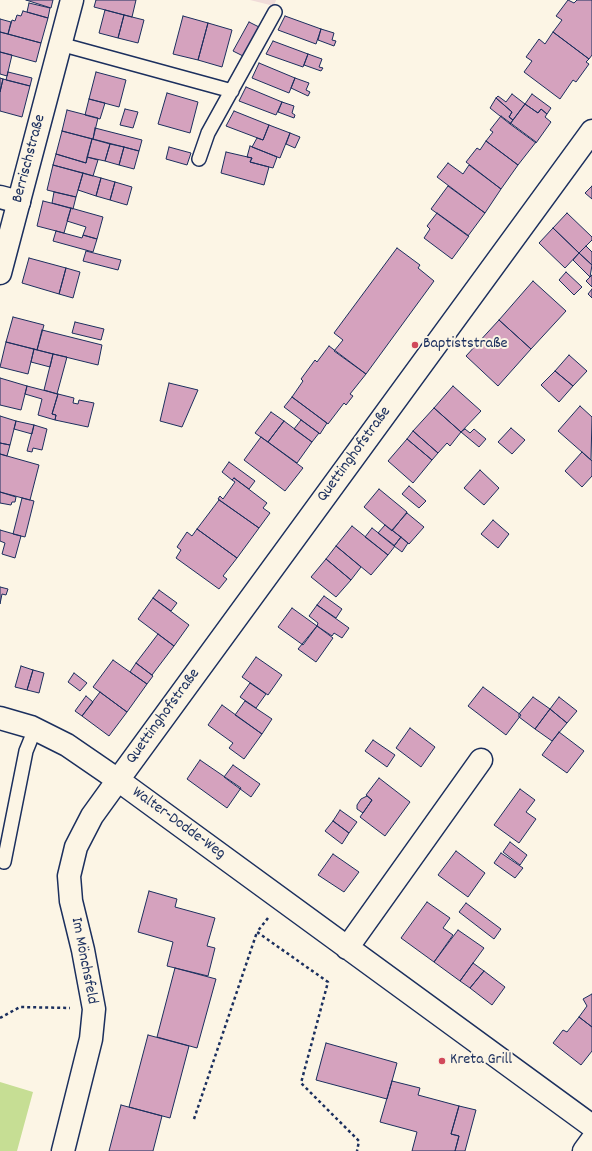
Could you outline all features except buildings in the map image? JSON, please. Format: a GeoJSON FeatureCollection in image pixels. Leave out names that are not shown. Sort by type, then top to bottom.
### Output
{"type":"FeatureCollection","features":[{"type":"Feature","properties":{"kind":"street","name":"Berrischstraße"},"geometry":{"type":"LineString","coordinates":[[0,273],[9,199],[60,44],[72,0]]}},
{"type":"Feature","properties":{"kind":"street","name":"Quettinghofstraße"},"geometry":{"type":"LineString","coordinates":[[118,780],[592,131]]}},
{"type":"Feature","properties":{"kind":"street","name":"Walter-Dodde-Weg"},"geometry":{"type":"LineString","coordinates":[[0,718],[35,729],[67,745],[118,780],[592,1126]]}},
{"type":"Feature","properties":{"kind":"street"},"geometry":{"type":"LineString","coordinates":[[347,948],[481,760]]}},
{"type":"Feature","properties":{"kind":"street","name":"Im Mönchsfeld"},"geometry":{"type":"LineString","coordinates":[[63,1151],[91,1039],[94,1008],[83,950],[71,901],[69,876],[76,847],[92,816],[118,780]]}},
{"type":"Feature","properties":{"kind":"street"},"geometry":{"type":"LineString","coordinates":[[584,1151],[592,1140]]}},
{"type":"Feature","properties":{"kind":"lane"},"geometry":{"type":"LineString","coordinates":[[199,159],[208,133],[276,12]]}},
{"type":"Feature","properties":{"kind":"lane"},"geometry":{"type":"LineString","coordinates":[[60,44],[232,91]]}},
{"type":"Feature","properties":{"kind":"lane"},"geometry":{"type":"LineString","coordinates":[[4,862],[26,751],[35,729]]}},
{"type":"Feature","properties":{"kind":"path"},"geometry":{"type":"LineString","coordinates":[[194,1119],[257,932],[282,900]]}},
{"type":"Feature","properties":{"kind":"path"},"geometry":{"type":"LineString","coordinates":[[257,932],[328,982],[301,1083],[359,1141],[357,1151]]}},
{"type":"Feature","properties":{"kind":"path"},"geometry":{"type":"LineString","coordinates":[[0,1018],[20,1007],[94,1008]]}},
{"type":"Feature","properties":{"kind":"shaded area"},"geometry":{"type":"Polygon","coordinates":[[[250,0],[276,0],[274,6],[250,0]]]}},
{"type":"Feature","properties":{"kind":"green space"},"geometry":{"type":"Polygon","coordinates":[[[0,1082],[33,1092],[17,1151],[0,1151],[0,1082]]]}},
{"type":"Feature","properties":{"kind":"place","name":"Baptiststraße"},"geometry":{"type":"Point","coordinates":[415,345]}},
{"type":"Feature","properties":{"kind":"place","name":"Kreta Grill"},"geometry":{"type":"Point","coordinates":[442,1061]}}]}
